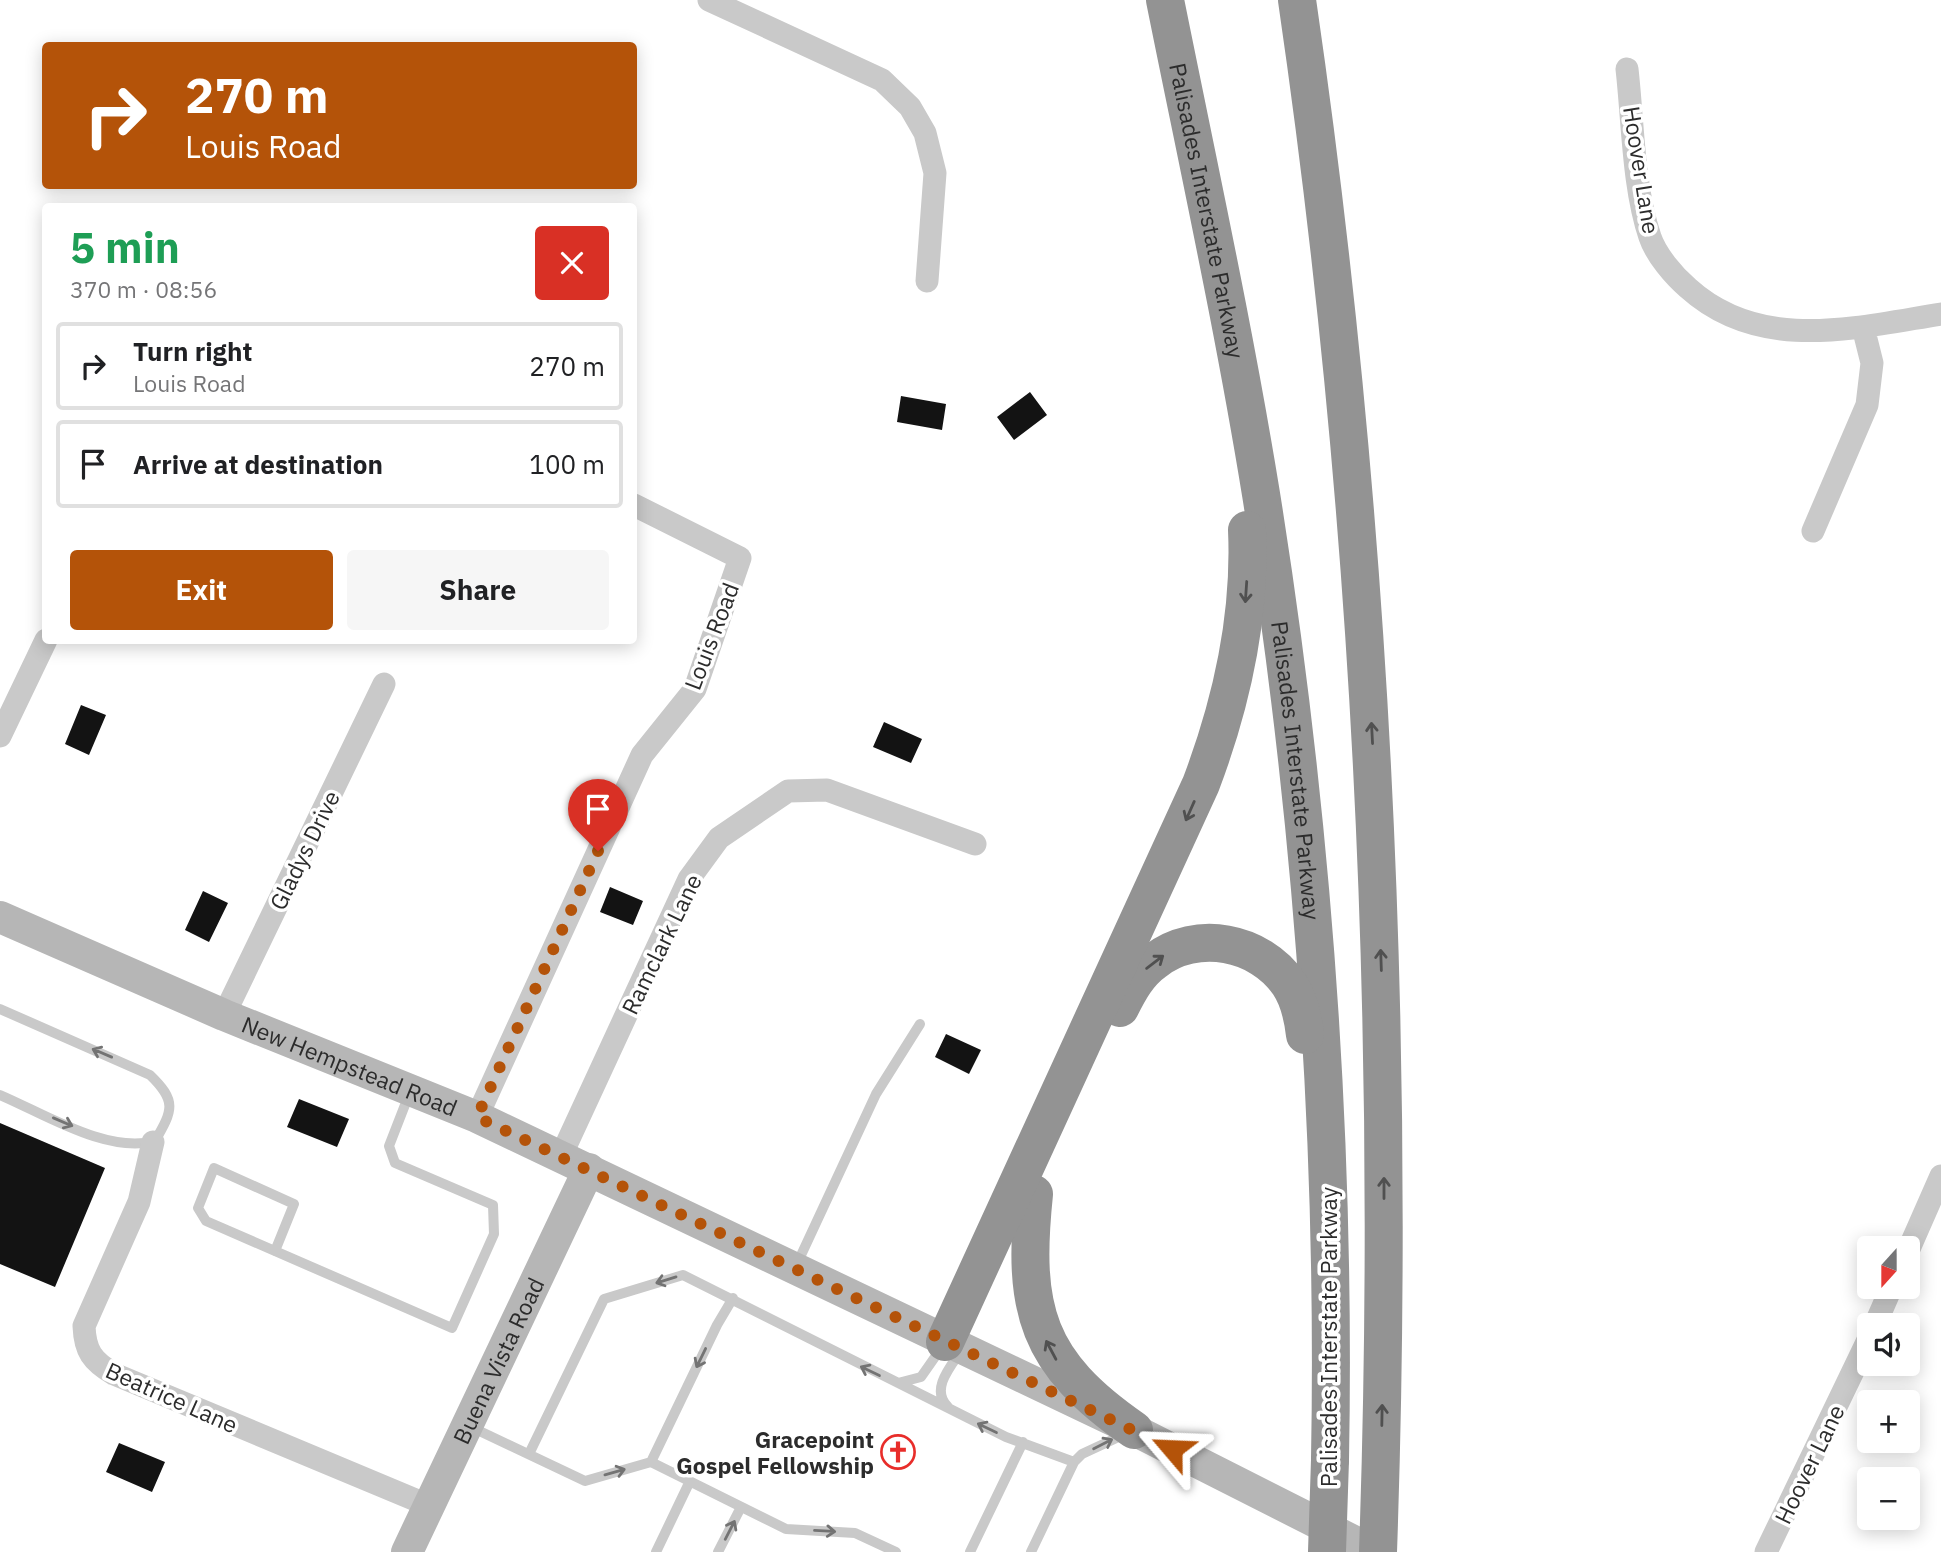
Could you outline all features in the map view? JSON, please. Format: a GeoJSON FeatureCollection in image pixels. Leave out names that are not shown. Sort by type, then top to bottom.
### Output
{"type":"FeatureCollection","features":[{"type":"Feature","properties":{"kind":"highway","name":"Palisades Interstate Parkway"},"geometry":{"type":"LineString","coordinates":[[1165,0],[1222,281],[1266,529],[1299,779],[1318,995],[1330,1282],[1327,1552]]}},
{"type":"Feature","properties":{"kind":"highway"},"geometry":{"type":"LineString","coordinates":[[1297,0],[1340,341],[1371,715],[1383,1088],[1380,1484],[1376,1552]]}},
{"type":"Feature","properties":{"kind":"highway"},"geometry":{"type":"LineString","coordinates":[[954,1346],[1188,815],[1231,694],[1246,603],[1248,531],[1222,281]]}},
{"type":"Feature","properties":{"kind":"highway"},"geometry":{"type":"LineString","coordinates":[[954,1346],[1034,1194],[1118,1011],[1137,979],[1156,959],[1179,948],[1218,943],[1244,949],[1265,960],[1282,975],[1294,993],[1301,1014],[1330,1282]]}},
{"type":"Feature","properties":{"kind":"highway"},"geometry":{"type":"LineString","coordinates":[[1034,1194],[1029,1269],[1035,1309],[1044,1338],[1072,1379],[1134,1430]]}},
{"type":"Feature","properties":{"kind":"street"},"geometry":{"type":"LineString","coordinates":[[709,0],[881,80],[910,107],[925,133],[935,173],[926,281]]}},
{"type":"Feature","properties":{"kind":"street","name":"Hoover Lane"},"geometry":{"type":"LineString","coordinates":[[1626,69],[1643,205],[1651,240],[1678,279],[1705,304],[1745,324],[1784,332],[1863,327],[1941,314]]}},
{"type":"Feature","properties":{"kind":"street"},"geometry":{"type":"LineString","coordinates":[[1813,531],[1867,405],[1872,363],[1863,327]]}},
{"type":"Feature","properties":{"kind":"street","name":"Louis Road"},"geometry":{"type":"LineString","coordinates":[[477,1117],[642,755],[695,689],[740,558],[637,506]]}},
{"type":"Feature","properties":{"kind":"street"},"geometry":{"type":"LineString","coordinates":[[0,736],[44,644]]}},
{"type":"Feature","properties":{"kind":"street","name":"Gladys Drive"},"geometry":{"type":"LineString","coordinates":[[225,1015],[384,684]]}},
{"type":"Feature","properties":{"kind":"street","name":"Ramclark Lane"},"geometry":{"type":"LineString","coordinates":[[561,1156],[690,879],[719,838],[788,791],[827,790],[975,844]]}},
{"type":"Feature","properties":{"kind":"street","name":"New Hempstead Road"},"geometry":{"type":"LineString","coordinates":[[0,917],[225,1015],[477,1117],[1134,1430],[1376,1552]]}},
{"type":"Feature","properties":{"kind":"street","name":"Beatrice Lane"},"geometry":{"type":"LineString","coordinates":[[153,1142],[139,1202],[84,1326],[85,1348],[96,1363],[114,1374],[430,1506]]}},
{"type":"Feature","properties":{"kind":"street","name":"Buena Vista Road"},"geometry":{"type":"LineString","coordinates":[[407,1552],[589,1169]]}},
{"type":"Feature","properties":{"kind":"street"},"geometry":{"type":"LineString","coordinates":[[1915,1236],[1941,1176]]}},
{"type":"Feature","properties":{"kind":"street","name":"Hoover Lane"},"geometry":{"type":"LineString","coordinates":[[1766,1552],[1857,1363]]}},
{"type":"Feature","properties":{"kind":"lane"},"geometry":{"type":"LineString","coordinates":[[0,1009],[150,1075],[168,1092],[169,1109],[164,1125],[153,1142],[138,1146],[112,1143],[0,1095]]}},
{"type":"Feature","properties":{"kind":"lane"},"geometry":{"type":"LineString","coordinates":[[795,1268],[876,1094],[920,1024]]}},
{"type":"Feature","properties":{"kind":"lane"},"geometry":{"type":"LineString","coordinates":[[275,1251],[294,1205],[214,1168],[198,1208],[206,1221],[452,1328],[494,1234],[494,1205],[395,1163],[389,1146],[411,1090]]}},
{"type":"Feature","properties":{"kind":"lane"},"geometry":{"type":"LineString","coordinates":[[529,1454],[604,1300],[683,1275],[733,1298],[896,1384],[1023,1442],[1074,1462]]}},
{"type":"Feature","properties":{"kind":"lane"},"geometry":{"type":"LineString","coordinates":[[651,1462],[717,1325],[733,1298]]}},
{"type":"Feature","properties":{"kind":"lane"},"geometry":{"type":"LineString","coordinates":[[896,1384],[921,1377],[954,1346]]}},
{"type":"Feature","properties":{"kind":"lane"},"geometry":{"type":"LineString","coordinates":[[953,1411],[941,1397],[941,1387],[954,1346]]}},
{"type":"Feature","properties":{"kind":"lane"},"geometry":{"type":"LineString","coordinates":[[468,1425],[585,1481],[651,1462],[786,1529],[855,1533],[896,1552]]}},
{"type":"Feature","properties":{"kind":"lane"},"geometry":{"type":"LineString","coordinates":[[1031,1552],[1074,1462],[1083,1454],[1134,1430]]}},
{"type":"Feature","properties":{"kind":"lane"},"geometry":{"type":"LineString","coordinates":[[970,1552],[1023,1442]]}},
{"type":"Feature","properties":{"kind":"lane"},"geometry":{"type":"LineString","coordinates":[[656,1552],[690,1481]]}},
{"type":"Feature","properties":{"kind":"lane"},"geometry":{"type":"LineString","coordinates":[[718,1552],[741,1507]]}},
{"type":"Feature","properties":{"kind":"building"},"geometry":{"type":"Polygon","coordinates":[[[1030,392],[1047,415],[1014,440],[997,417],[1030,392]]]}},
{"type":"Feature","properties":{"kind":"building"},"geometry":{"type":"Polygon","coordinates":[[[901,396],[946,404],[942,430],[897,422],[901,396]]]}},
{"type":"Feature","properties":{"kind":"building"},"geometry":{"type":"Polygon","coordinates":[[[81,705],[106,715],[89,755],[65,744],[81,705]]]}},
{"type":"Feature","properties":{"kind":"building"},"geometry":{"type":"Polygon","coordinates":[[[884,722],[922,739],[911,763],[873,747],[884,722]]]}},
{"type":"Feature","properties":{"kind":"building"},"geometry":{"type":"Polygon","coordinates":[[[610,887],[643,901],[633,925],[600,912],[610,887]]]}},
{"type":"Feature","properties":{"kind":"building"},"geometry":{"type":"Polygon","coordinates":[[[203,891],[228,903],[209,942],[185,930],[203,891]]]}},
{"type":"Feature","properties":{"kind":"building"},"geometry":{"type":"Polygon","coordinates":[[[946,1034],[981,1050],[969,1074],[935,1057],[946,1034]]]}},
{"type":"Feature","properties":{"kind":"building"},"geometry":{"type":"Polygon","coordinates":[[[299,1099],[349,1119],[337,1147],[287,1127],[299,1099]]]}},
{"type":"Feature","properties":{"kind":"building"},"geometry":{"type":"Polygon","coordinates":[[[0,1123],[105,1168],[55,1287],[0,1264],[0,1123]]]}},
{"type":"Feature","properties":{"kind":"building"},"geometry":{"type":"Polygon","coordinates":[[[119,1443],[165,1462],[152,1492],[106,1472],[119,1443]]]}},
{"type":"Feature","properties":{"kind":"place","name":"Gracepoint Gospel Fellowship"},"geometry":{"type":"Point","coordinates":[898,1452]}},
{"type":"Feature","properties":{"kind":"route"},"geometry":{"type":"LineString","coordinates":[[598,851],[477,1117],[1172,1449]]}}]}
